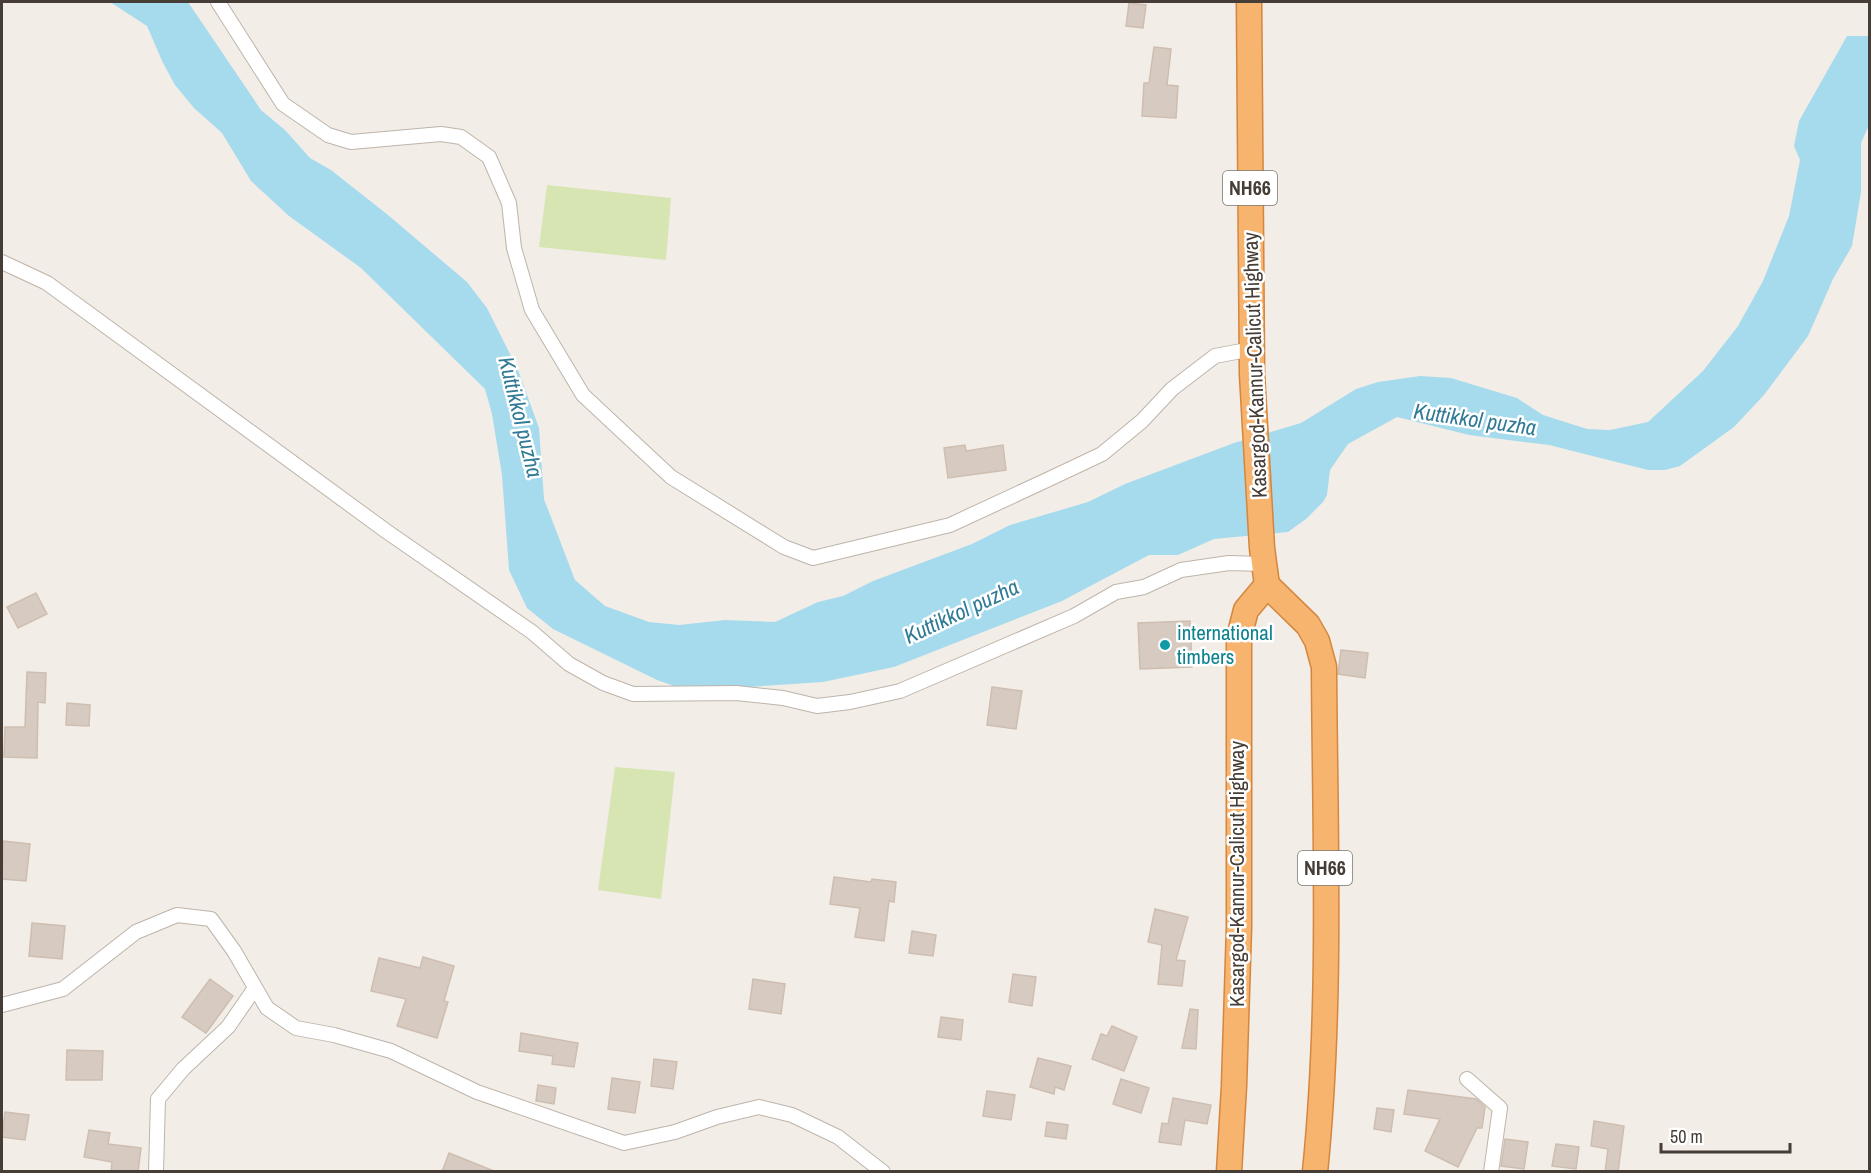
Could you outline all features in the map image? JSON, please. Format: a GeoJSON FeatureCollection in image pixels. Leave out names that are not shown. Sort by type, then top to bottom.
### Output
{"type":"FeatureCollection","features":[{"type":"Feature","properties":{"kind":"highway","name":"Kasargod-Kannur-Calicut Highway"},"geometry":{"type":"LineString","coordinates":[[1228,1172],[1234,1086],[1239,927],[1239,637],[1246,610],[1264,565],[1252,374],[1249,2]]}},
{"type":"Feature","properties":{"kind":"highway","name":"NH66"},"geometry":{"type":"LineString","coordinates":[[1264,565],[1308,625],[1317,641],[1324,667],[1326,854],[1322,1081],[1315,1172]]}},
{"type":"Feature","properties":{"kind":"street"},"geometry":{"type":"LineString","coordinates":[[218,2],[283,104],[328,135],[351,142],[441,134],[461,137],[489,157],[510,203],[514,248],[532,310],[583,396],[671,477],[784,547],[813,558],[950,525],[1102,454],[1142,421],[1172,389],[1215,356],[1252,349]]}},
{"type":"Feature","properties":{"kind":"street"},"geometry":{"type":"LineString","coordinates":[[2,262],[47,283],[386,531],[532,632],[569,664],[603,683],[633,694],[736,693],[783,698],[816,706],[900,692],[1074,616],[1116,592],[1144,587],[1180,570],[1229,562],[1264,565]]}},
{"type":"Feature","properties":{"kind":"street"},"geometry":{"type":"LineString","coordinates":[[2,1005],[63,989],[136,932],[177,915],[211,919],[267,1008],[296,1028],[334,1035],[391,1051],[477,1092],[624,1143],[675,1132],[717,1117],[759,1107],[792,1115],[838,1137],[883,1172]]}},
{"type":"Feature","properties":{"kind":"street"},"geometry":{"type":"LineString","coordinates":[[156,1172],[158,1099],[183,1069],[228,1027],[255,988]]}},
{"type":"Feature","properties":{"kind":"street"},"geometry":{"type":"LineString","coordinates":[[1467,1079],[1500,1108],[1491,1172]]}},
{"type":"Feature","properties":{"kind":"green space"},"geometry":{"type":"Polygon","coordinates":[[[547,185],[671,198],[666,260],[539,247],[547,185]]]}},
{"type":"Feature","properties":{"kind":"green space"},"geometry":{"type":"Polygon","coordinates":[[[615,767],[675,772],[661,899],[598,890],[615,767]]]}},
{"type":"Feature","properties":{"kind":"water","name":"Kuttikkol puzha"},"geometry":{"type":"Polygon","coordinates":[[[110,2],[188,2],[261,110],[285,130],[310,158],[331,170],[388,215],[467,282],[487,308],[518,370],[539,428],[544,499],[575,580],[605,606],[649,622],[679,625],[725,620],[775,622],[818,602],[843,596],[873,581],[972,544],[1010,525],[1088,502],[1125,484],[1234,443],[1301,423],[1356,389],[1378,382],[1420,376],[1451,378],[1517,398],[1543,415],[1587,429],[1610,430],[1648,422],[1703,371],[1738,326],[1763,281],[1789,216],[1800,160],[1794,146],[1799,121],[1847,36],[1869,36],[1869,125],[1861,143],[1861,192],[1852,246],[1833,279],[1808,336],[1764,395],[1734,427],[1680,466],[1665,470],[1648,470],[1549,445],[1469,435],[1397,417],[1348,444],[1330,470],[1327,495],[1323,502],[1306,519],[1288,532],[1214,539],[1178,555],[1149,555],[1062,601],[894,667],[823,682],[704,690],[680,688],[657,680],[553,629],[527,608],[509,570],[502,475],[492,414],[485,389],[361,268],[289,216],[251,181],[222,133],[194,108],[175,85],[147,26],[110,2]]]}},
{"type":"Feature","properties":{"kind":"building"},"geometry":{"type":"Polygon","coordinates":[[[1129,3],[1146,5],[1143,28],[1126,26],[1129,3]]]}},
{"type":"Feature","properties":{"kind":"building"},"geometry":{"type":"Polygon","coordinates":[[[1154,47],[1171,49],[1167,85],[1178,86],[1176,118],[1142,116],[1144,83],[1149,83],[1154,47]]]}},
{"type":"Feature","properties":{"kind":"building"},"geometry":{"type":"Polygon","coordinates":[[[965,445],[966,451],[1003,445],[1006,470],[948,478],[944,448],[965,445]]]}},
{"type":"Feature","properties":{"kind":"building"},"geometry":{"type":"Polygon","coordinates":[[[36,593],[47,614],[18,628],[7,607],[36,593]]]}},
{"type":"Feature","properties":{"kind":"building","name":"international timbers"},"geometry":{"type":"Polygon","coordinates":[[[1190,621],[1192,667],[1140,669],[1138,623],[1190,621]]]}},
{"type":"Feature","properties":{"kind":"building"},"geometry":{"type":"Polygon","coordinates":[[[1341,650],[1368,653],[1365,678],[1338,674],[1341,650]]]}},
{"type":"Feature","properties":{"kind":"building"},"geometry":{"type":"Polygon","coordinates":[[[27,672],[46,673],[45,703],[38,702],[37,758],[4,757],[5,727],[25,727],[27,672]]]}},
{"type":"Feature","properties":{"kind":"building"},"geometry":{"type":"Polygon","coordinates":[[[992,687],[1022,691],[1016,729],[987,725],[992,687]]]}},
{"type":"Feature","properties":{"kind":"building"},"geometry":{"type":"Polygon","coordinates":[[[67,703],[90,705],[89,726],[66,725],[67,703]]]}},
{"type":"Feature","properties":{"kind":"building"},"geometry":{"type":"Polygon","coordinates":[[[3,841],[30,844],[26,881],[2,879],[3,841]]]}},
{"type":"Feature","properties":{"kind":"building"},"geometry":{"type":"Polygon","coordinates":[[[834,877],[871,882],[872,879],[896,882],[894,902],[889,901],[884,941],[855,937],[860,908],[830,904],[834,877]]]}},
{"type":"Feature","properties":{"kind":"building"},"geometry":{"type":"Polygon","coordinates":[[[1155,909],[1188,917],[1176,960],[1185,961],[1182,986],[1158,984],[1162,945],[1148,942],[1155,909]]]}},
{"type":"Feature","properties":{"kind":"building"},"geometry":{"type":"Polygon","coordinates":[[[32,923],[65,926],[62,959],[29,956],[32,923]]]}},
{"type":"Feature","properties":{"kind":"building"},"geometry":{"type":"Polygon","coordinates":[[[912,931],[936,935],[933,956],[909,953],[912,931]]]}},
{"type":"Feature","properties":{"kind":"building"},"geometry":{"type":"Polygon","coordinates":[[[423,957],[454,966],[444,1001],[448,1002],[437,1038],[397,1026],[406,999],[371,991],[379,958],[420,968],[423,957]]]}},
{"type":"Feature","properties":{"kind":"building"},"geometry":{"type":"Polygon","coordinates":[[[1013,974],[1036,977],[1032,1006],[1009,1002],[1013,974]]]}},
{"type":"Feature","properties":{"kind":"building"},"geometry":{"type":"Polygon","coordinates":[[[210,979],[233,996],[206,1033],[182,1017],[210,979]]]}},
{"type":"Feature","properties":{"kind":"building"},"geometry":{"type":"Polygon","coordinates":[[[753,979],[785,984],[781,1014],[749,1009],[753,979]]]}},
{"type":"Feature","properties":{"kind":"building"},"geometry":{"type":"Polygon","coordinates":[[[1190,1009],[1198,1010],[1196,1049],[1182,1048],[1190,1009]]]}},
{"type":"Feature","properties":{"kind":"building"},"geometry":{"type":"Polygon","coordinates":[[[941,1017],[963,1020],[961,1040],[938,1037],[941,1017]]]}},
{"type":"Feature","properties":{"kind":"building"},"geometry":{"type":"Polygon","coordinates":[[[1112,1026],[1137,1037],[1124,1071],[1092,1059],[1101,1034],[1107,1036],[1112,1026]]]}},
{"type":"Feature","properties":{"kind":"building"},"geometry":{"type":"Polygon","coordinates":[[[521,1033],[578,1043],[574,1067],[552,1064],[553,1056],[519,1051],[521,1033]]]}},
{"type":"Feature","properties":{"kind":"building"},"geometry":{"type":"Polygon","coordinates":[[[67,1050],[103,1051],[102,1080],[66,1080],[67,1050]]]}},
{"type":"Feature","properties":{"kind":"building"},"geometry":{"type":"Polygon","coordinates":[[[1038,1058],[1071,1066],[1064,1090],[1055,1087],[1054,1094],[1030,1087],[1038,1058]]]}},
{"type":"Feature","properties":{"kind":"building"},"geometry":{"type":"Polygon","coordinates":[[[654,1059],[677,1062],[673,1089],[651,1086],[654,1059]]]}},
{"type":"Feature","properties":{"kind":"building"},"geometry":{"type":"Polygon","coordinates":[[[612,1078],[640,1082],[635,1113],[608,1109],[612,1078]]]}},
{"type":"Feature","properties":{"kind":"building"},"geometry":{"type":"Polygon","coordinates":[[[1121,1079],[1149,1088],[1141,1113],[1113,1104],[1121,1079]]]}},
{"type":"Feature","properties":{"kind":"building"},"geometry":{"type":"Polygon","coordinates":[[[538,1085],[556,1088],[554,1104],[536,1101],[538,1085]]]}},
{"type":"Feature","properties":{"kind":"building"},"geometry":{"type":"Polygon","coordinates":[[[1408,1090],[1476,1099],[1485,1107],[1482,1128],[1477,1128],[1458,1167],[1425,1151],[1440,1119],[1404,1114],[1408,1090]]]}},
{"type":"Feature","properties":{"kind":"building"},"geometry":{"type":"Polygon","coordinates":[[[987,1091],[1015,1095],[1011,1120],[983,1116],[987,1091]]]}},
{"type":"Feature","properties":{"kind":"building"},"geometry":{"type":"Polygon","coordinates":[[[1173,1098],[1211,1105],[1207,1124],[1185,1120],[1181,1145],[1159,1142],[1162,1123],[1168,1124],[1173,1098]]]}},
{"type":"Feature","properties":{"kind":"building"},"geometry":{"type":"Polygon","coordinates":[[[1377,1108],[1394,1110],[1391,1132],[1374,1129],[1377,1108]]]}},
{"type":"Feature","properties":{"kind":"building"},"geometry":{"type":"Polygon","coordinates":[[[5,1112],[29,1115],[25,1140],[2,1137],[5,1112]]]}},
{"type":"Feature","properties":{"kind":"building"},"geometry":{"type":"Polygon","coordinates":[[[1594,1121],[1624,1126],[1618,1172],[1605,1172],[1608,1149],[1591,1146],[1594,1121]]]}},
{"type":"Feature","properties":{"kind":"building"},"geometry":{"type":"Polygon","coordinates":[[[1047,1122],[1068,1125],[1066,1139],[1045,1136],[1047,1122]]]}},
{"type":"Feature","properties":{"kind":"building"},"geometry":{"type":"Polygon","coordinates":[[[89,1130],[110,1133],[108,1144],[141,1148],[138,1172],[111,1172],[112,1162],[84,1157],[89,1130]]]}},
{"type":"Feature","properties":{"kind":"building"},"geometry":{"type":"Polygon","coordinates":[[[1505,1139],[1528,1142],[1524,1169],[1501,1166],[1505,1139]]]}},
{"type":"Feature","properties":{"kind":"building"},"geometry":{"type":"Polygon","coordinates":[[[1556,1144],[1579,1147],[1576,1169],[1552,1166],[1556,1144]]]}},
{"type":"Feature","properties":{"kind":"building"},"geometry":{"type":"Polygon","coordinates":[[[449,1153],[494,1171],[494,1172],[442,1172],[449,1153]]]}},
{"type":"Feature","properties":{"kind":"place","name":"international timbers"},"geometry":{"type":"Point","coordinates":[1165,645]}}]}
